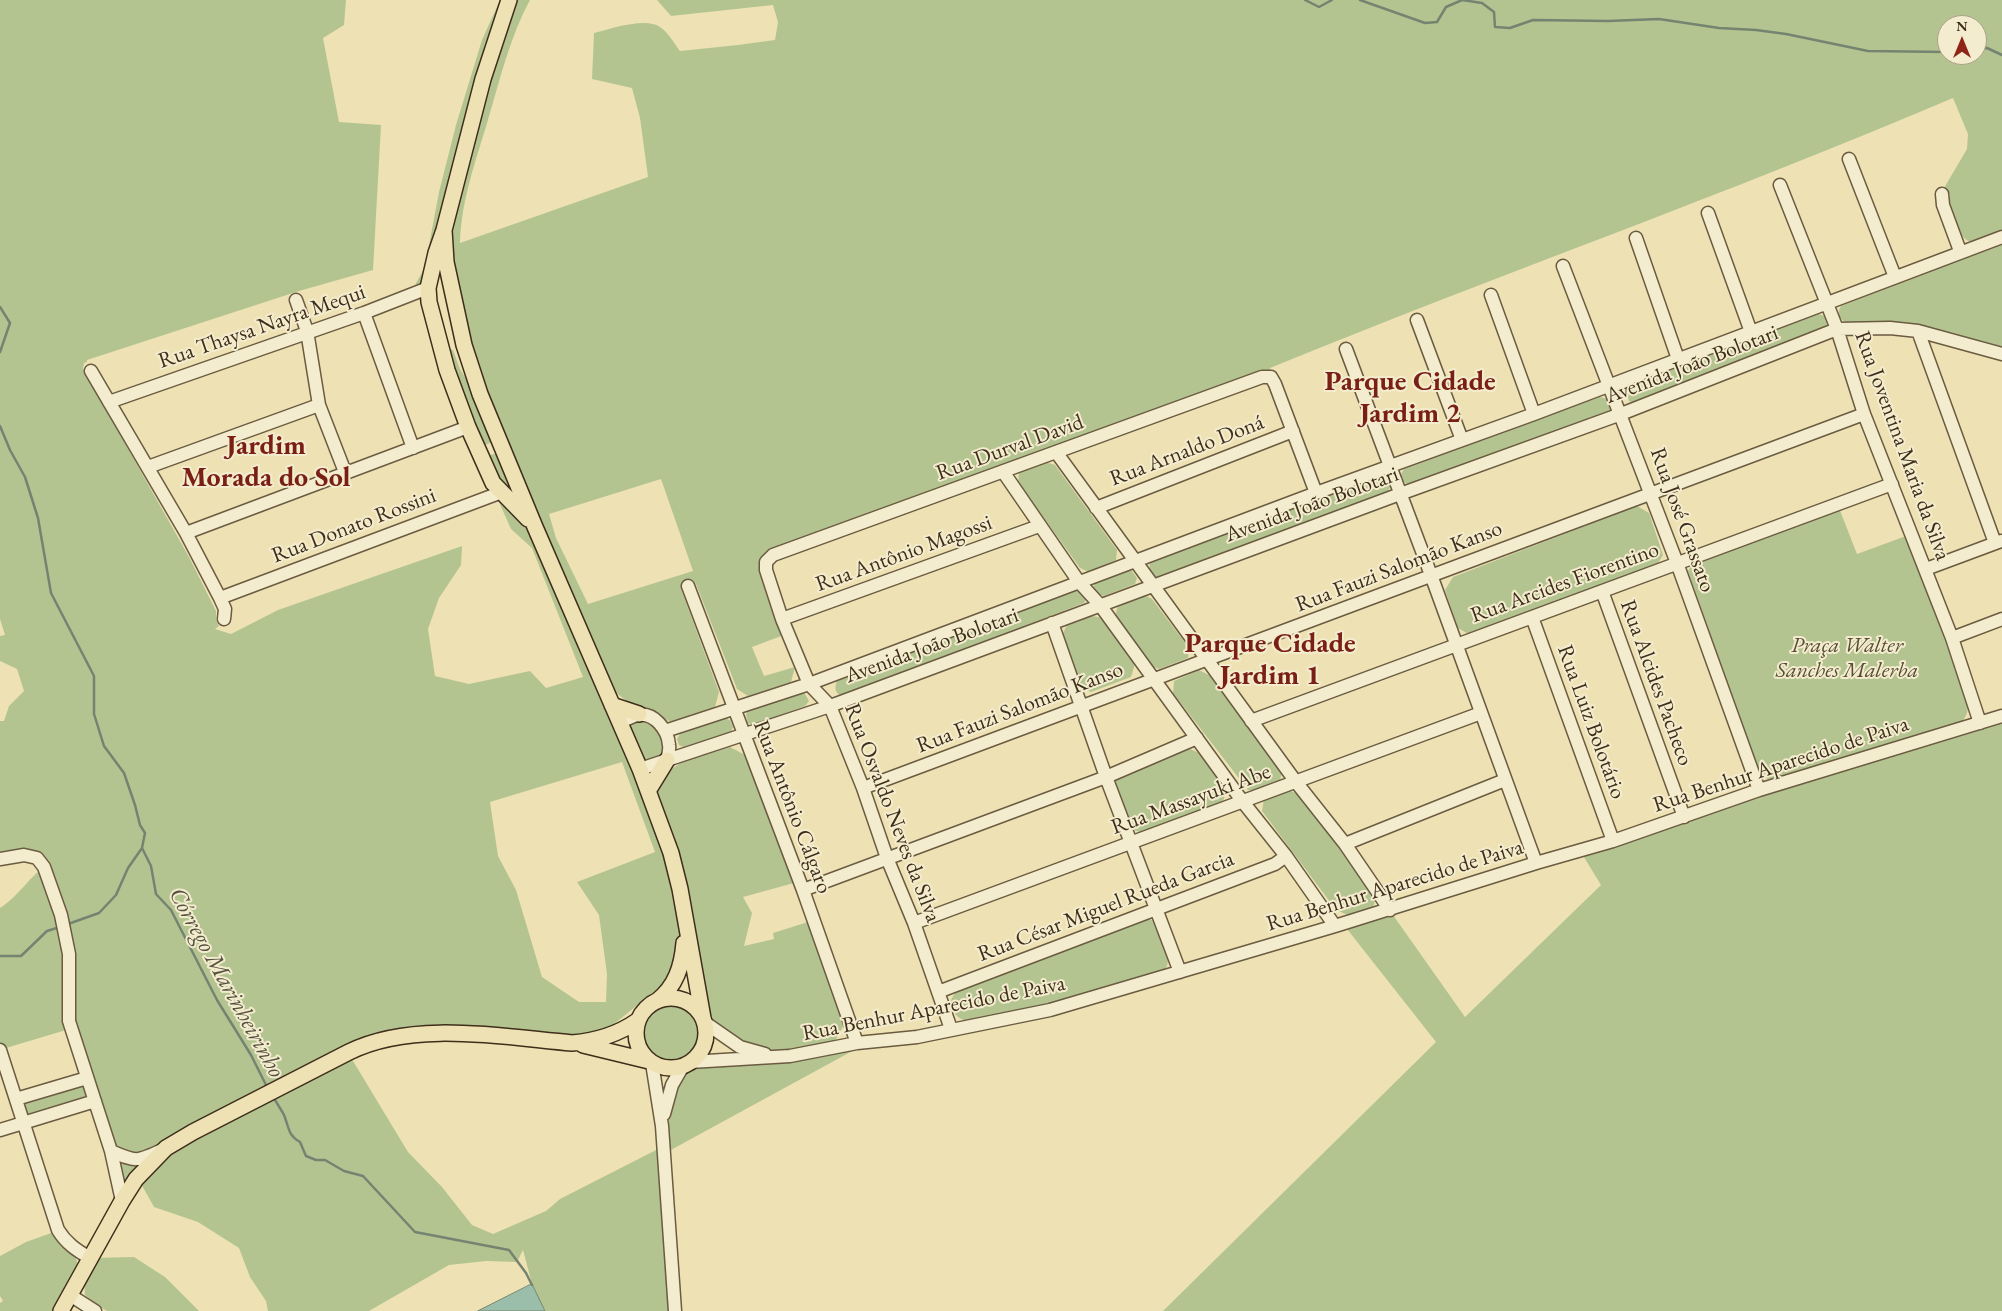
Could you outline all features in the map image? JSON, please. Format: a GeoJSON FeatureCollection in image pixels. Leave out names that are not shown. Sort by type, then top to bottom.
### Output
{"type":"FeatureCollection","features":[{"type":"Feature","properties":{"kind":"main road"},"geometry":{"type":"LineString","coordinates":[[509,0],[483,79],[428,288],[429,302],[447,370],[478,451],[493,483],[535,526]]}},
{"type":"Feature","properties":{"kind":"main road"},"geometry":{"type":"LineString","coordinates":[[444,230],[446,262],[464,345],[480,394],[640,769],[671,853],[680,889],[706,1034],[702,1050],[687,1064],[673,1068],[662,1068],[651,1062],[572,1043]]}},
{"type":"Feature","properties":{"kind":"main road"},"geometry":{"type":"LineString","coordinates":[[441,346],[451,343],[455,345],[470,382],[480,394]]}},
{"type":"Feature","properties":{"kind":"main road"},"geometry":{"type":"LineString","coordinates":[[478,451],[500,442]]}},
{"type":"Feature","properties":{"kind":"main road"},"geometry":{"type":"LineString","coordinates":[[612,705],[639,714]]}},
{"type":"Feature","properties":{"kind":"main road"},"geometry":{"type":"LineString","coordinates":[[648,791],[667,760]]}},
{"type":"Feature","properties":{"kind":"main road"},"geometry":{"type":"LineString","coordinates":[[651,1062],[639,1050],[635,1036],[637,1021],[645,1009],[667,993],[679,971],[683,959],[685,924]]}},
{"type":"Feature","properties":{"kind":"main road"},"geometry":{"type":"LineString","coordinates":[[657,1000],[670,998],[683,1000],[694,1007],[703,1020]]}},
{"type":"Feature","properties":{"kind":"main road"},"geometry":{"type":"LineString","coordinates":[[61,1311],[136,1179],[166,1148],[193,1132],[363,1045],[389,1037],[416,1034],[448,1034],[572,1043],[592,1042],[608,1037],[637,1021]]}},
{"type":"Feature","properties":{"kind":"street"},"geometry":{"type":"LineString","coordinates":[[1849,159],[1895,278]]}},
{"type":"Feature","properties":{"kind":"street","name":"Rua Joventina Maria da Silva"},"geometry":{"type":"LineString","coordinates":[[1780,185],[1828,304],[1864,414],[1952,638],[1980,723]]}},
{"type":"Feature","properties":{"kind":"street"},"geometry":{"type":"LineString","coordinates":[[1942,194],[1943,205],[1960,251]]}},
{"type":"Feature","properties":{"kind":"street"},"geometry":{"type":"LineString","coordinates":[[1708,213],[1751,332]]}},
{"type":"Feature","properties":{"kind":"street","name":"Avenida João Bolotari"},"geometry":{"type":"LineString","coordinates":[[665,731],[809,684],[1316,493],[1610,386],[1828,304],[1960,251],[2002,237]]}},
{"type":"Feature","properties":{"kind":"street"},"geometry":{"type":"LineString","coordinates":[[1636,238],[1678,359]]}},
{"type":"Feature","properties":{"kind":"street","name":"Rua José Grassato"},"geometry":{"type":"LineString","coordinates":[[1563,266],[1651,494],[1759,790]]}},
{"type":"Feature","properties":{"kind":"street","name":"Rua Thaysa Nayra Mequi"},"geometry":{"type":"LineString","coordinates":[[109,402],[307,331],[364,313],[428,288]]}},
{"type":"Feature","properties":{"kind":"street"},"geometry":{"type":"LineString","coordinates":[[1491,295],[1534,414]]}},
{"type":"Feature","properties":{"kind":"street"},"geometry":{"type":"LineString","coordinates":[[296,300],[307,331],[319,405],[345,472]]}},
{"type":"Feature","properties":{"kind":"street"},"geometry":{"type":"LineString","coordinates":[[364,313],[413,448]]}},
{"type":"Feature","properties":{"kind":"street"},"geometry":{"type":"LineString","coordinates":[[1417,320],[1462,440]]}},
{"type":"Feature","properties":{"kind":"street","name":"Avenida João Bolotari"},"geometry":{"type":"LineString","coordinates":[[640,769],[830,706],[1621,414],[1837,329],[1890,328],[1918,331],[2002,354]]}},
{"type":"Feature","properties":{"kind":"street"},"geometry":{"type":"LineString","coordinates":[[1918,331],[1998,542],[1926,569]]}},
{"type":"Feature","properties":{"kind":"street"},"geometry":{"type":"LineString","coordinates":[[1346,349],[1536,863]]}},
{"type":"Feature","properties":{"kind":"street"},"geometry":{"type":"LineString","coordinates":[[91,371],[186,533],[225,609],[224,619]]}},
{"type":"Feature","properties":{"kind":"street","name":"Rua Durval David"},"geometry":{"type":"LineString","coordinates":[[766,562],[773,555],[1262,378],[1271,378],[1275,384],[1293,431]]}},
{"type":"Feature","properties":{"kind":"street"},"geometry":{"type":"LineString","coordinates":[[148,467],[319,405]]}},
{"type":"Feature","properties":{"kind":"street","name":"Rua Fauzi Salomão Kanso"},"geometry":{"type":"LineString","coordinates":[[863,788],[1864,414]]}},
{"type":"Feature","properties":{"kind":"street"},"geometry":{"type":"LineString","coordinates":[[186,533],[468,427]]}},
{"type":"Feature","properties":{"kind":"street"},"geometry":{"type":"LineString","coordinates":[[1293,431],[1316,493]]}},
{"type":"Feature","properties":{"kind":"street","name":"Rua Arnaldo Doná"},"geometry":{"type":"LineString","coordinates":[[1096,508],[1293,431]]}},
{"type":"Feature","properties":{"kind":"street"},"geometry":{"type":"LineString","coordinates":[[1056,452],[1296,782],[1345,844],[1390,910]]}},
{"type":"Feature","properties":{"kind":"street"},"geometry":{"type":"LineString","coordinates":[[1004,472],[1039,526],[1079,582],[1100,605],[1243,802],[1286,856],[1335,926]]}},
{"type":"Feature","properties":{"kind":"street","name":"Rua Arcides Fiorentino"},"geometry":{"type":"LineString","coordinates":[[1251,720],[1892,484]]}},
{"type":"Feature","properties":{"kind":"street","name":"Rua Donato Rossini"},"geometry":{"type":"LineString","coordinates":[[220,598],[502,492]]}},
{"type":"Feature","properties":{"kind":"street","name":"Rua Antônio Magossi"},"geometry":{"type":"LineString","coordinates":[[782,619],[1039,526]]}},
{"type":"Feature","properties":{"kind":"street","name":"Rua Osvaldo Neves da Silva"},"geometry":{"type":"LineString","coordinates":[[766,562],[766,570],[782,619],[809,684],[830,706],[863,788],[887,858],[914,923],[951,1029]]}},
{"type":"Feature","properties":{"kind":"street","name":"Rua Antônio Cálgaro"},"geometry":{"type":"LineString","coordinates":[[688,586],[803,890],[857,1044]]}},
{"type":"Feature","properties":{"kind":"street","name":"Rua Alcides Pacheco"},"geometry":{"type":"LineString","coordinates":[[1602,591],[1684,817]]}},
{"type":"Feature","properties":{"kind":"street","name":"Rua Luiz Bolotário"},"geometry":{"type":"LineString","coordinates":[[1532,617],[1613,841]]}},
{"type":"Feature","properties":{"kind":"street"},"geometry":{"type":"LineString","coordinates":[[1952,638],[2002,620]]}},
{"type":"Feature","properties":{"kind":"street"},"geometry":{"type":"LineString","coordinates":[[1052,623],[1106,777],[1180,972]]}},
{"type":"Feature","properties":{"kind":"street","name":"Rua Massayuki Abe"},"geometry":{"type":"LineString","coordinates":[[914,923],[1481,713]]}},
{"type":"Feature","properties":{"kind":"street"},"geometry":{"type":"LineString","coordinates":[[619,722],[639,714],[650,717],[659,723],[665,731],[670,746],[667,760]]}},
{"type":"Feature","properties":{"kind":"street","name":"Rua Benhur Aparecido de Paiva"},"geometry":{"type":"LineString","coordinates":[[687,1064],[790,1056],[857,1044],[917,1037],[1050,1010],[1390,910],[1536,863],[1613,841],[1759,790],[2002,716]]}},
{"type":"Feature","properties":{"kind":"street"},"geometry":{"type":"LineString","coordinates":[[803,890],[1106,777],[1197,738]]}},
{"type":"Feature","properties":{"kind":"street"},"geometry":{"type":"LineString","coordinates":[[1345,844],[1505,780]]}},
{"type":"Feature","properties":{"kind":"street"},"geometry":{"type":"LineString","coordinates":[[0,859],[24,855],[37,858],[44,867],[61,915],[64,932],[69,963],[69,1021],[110,1151],[122,1201]]}},
{"type":"Feature","properties":{"kind":"street","name":"Rua César Miguel Rueda Garcia"},"geometry":{"type":"LineString","coordinates":[[938,992],[1275,864],[1286,856]]}},
{"type":"Feature","properties":{"kind":"street","name":"Rua Benhur Aparecido de Paiva"},"geometry":{"type":"LineString","coordinates":[[703,1020],[740,1046],[763,1054],[790,1056]]}},
{"type":"Feature","properties":{"kind":"street"},"geometry":{"type":"LineString","coordinates":[[0,1050],[58,1230],[63,1239],[90,1258]]}},
{"type":"Feature","properties":{"kind":"street"},"geometry":{"type":"LineString","coordinates":[[651,1062],[662,1126],[675,1311]]}},
{"type":"Feature","properties":{"kind":"street"},"geometry":{"type":"LineString","coordinates":[[662,1126],[669,1093],[687,1064]]}},
{"type":"Feature","properties":{"kind":"street"},"geometry":{"type":"LineString","coordinates":[[16,1099],[87,1078]]}},
{"type":"Feature","properties":{"kind":"street"},"geometry":{"type":"LineString","coordinates":[[0,1130],[95,1101]]}},
{"type":"Feature","properties":{"kind":"street"},"geometry":{"type":"LineString","coordinates":[[110,1151],[130,1160],[139,1160],[166,1148]]}},
{"type":"Feature","properties":{"kind":"street"},"geometry":{"type":"LineString","coordinates":[[70,1295],[95,1311]]}},
{"type":"Feature","properties":{"kind":"green space"},"geometry":{"type":"Polygon","coordinates":[[[0,0],[346,0],[344,25],[323,38],[339,122],[381,125],[373,270],[299,291],[87,360],[84,363],[83,369],[189,557],[216,611],[216,619],[219,626],[215,629],[231,634],[278,610],[462,546],[461,565],[439,598],[428,629],[435,676],[469,684],[530,671],[546,688],[583,677],[532,548],[511,529],[499,502],[509,508],[531,531],[568,611],[666,853],[681,924],[679,956],[662,985],[603,1033],[588,1037],[414,1030],[148,1152],[138,1154],[127,1153],[115,1145],[74,1019],[75,952],[71,933],[48,864],[0,855],[0,721],[4,721],[9,706],[24,691],[17,669],[0,661],[0,636],[5,635],[0,619],[0,0]],[[622,762],[490,802],[498,856],[516,890],[542,977],[579,1002],[606,1002],[607,974],[599,915],[577,882],[655,852],[622,762]]]}},
{"type":"Feature","properties":{"kind":"green space"},"geometry":{"type":"Polygon","coordinates":[[[500,0],[505,0],[424,283],[415,285],[425,267],[439,192],[456,125],[482,40],[500,0]]]}},
{"type":"Feature","properties":{"kind":"green space"},"geometry":{"type":"Polygon","coordinates":[[[512,0],[530,0],[511,43],[474,165],[463,212],[460,243],[648,177],[640,118],[632,88],[592,79],[594,33],[637,23],[654,24],[666,32],[680,51],[775,40],[778,22],[773,5],[671,16],[657,0],[2002,0],[2002,231],[1975,241],[1968,241],[1963,237],[1949,207],[1950,194],[1944,188],[1967,149],[1968,134],[1953,98],[1783,168],[1270,368],[1271,372],[762,558],[759,568],[784,635],[752,647],[764,676],[795,667],[791,682],[748,696],[737,689],[696,584],[692,580],[685,582],[681,589],[719,692],[715,707],[671,721],[648,714],[612,689],[482,393],[446,241],[512,0]],[[661,479],[549,514],[556,538],[588,604],[693,571],[661,479]]]}},
{"type":"Feature","properties":{"kind":"green space"},"geometry":{"type":"Polygon","coordinates":[[[2002,243],[2002,348],[1847,324],[1839,317],[1841,306],[2002,243]]]}},
{"type":"Feature","properties":{"kind":"green space"},"geometry":{"type":"Polygon","coordinates":[[[1816,313],[1824,316],[1827,325],[1825,330],[1635,404],[1629,401],[1626,392],[1629,386],[1816,313]]]}},
{"type":"Feature","properties":{"kind":"green space"},"geometry":{"type":"Polygon","coordinates":[[[446,348],[453,350],[460,369],[476,396],[492,437],[490,443],[485,445],[473,424],[446,348]]]}},
{"type":"Feature","properties":{"kind":"green space"},"geometry":{"type":"Polygon","coordinates":[[[1600,397],[1607,399],[1611,408],[1609,413],[1408,485],[1403,481],[1401,474],[1404,469],[1600,397]]]}},
{"type":"Feature","properties":{"kind":"green space"},"geometry":{"type":"Polygon","coordinates":[[[495,454],[499,456],[522,510],[503,486],[488,455],[495,454]]]}},
{"type":"Feature","properties":{"kind":"green space"},"geometry":{"type":"Polygon","coordinates":[[[1046,462],[1055,465],[1117,550],[1116,560],[1089,572],[1080,568],[1018,482],[1019,472],[1046,462]]]}},
{"type":"Feature","properties":{"kind":"green space"},"geometry":{"type":"Polygon","coordinates":[[[1378,477],[1386,477],[1390,487],[1388,492],[1158,578],[1150,570],[1150,563],[1378,477]]]}},
{"type":"Feature","properties":{"kind":"green space"},"geometry":{"type":"Polygon","coordinates":[[[1637,506],[1649,513],[1663,555],[1657,565],[1470,635],[1458,628],[1445,590],[1453,577],[1637,506]]]}},
{"type":"Feature","properties":{"kind":"green space","name":"Praça Walter Sanches Malerba"},"geometry":{"type":"Polygon","coordinates":[[[1839,508],[1857,554],[1906,536],[1966,697],[1967,713],[1962,722],[1771,780],[1765,778],[1758,769],[1688,571],[1694,562],[1839,508]]]}},
{"type":"Feature","properties":{"kind":"green space"},"geometry":{"type":"Polygon","coordinates":[[[1127,570],[1132,571],[1137,578],[1135,584],[1104,596],[1098,594],[1093,587],[1097,581],[1127,570]]]}},
{"type":"Feature","properties":{"kind":"green space"},"geometry":{"type":"Polygon","coordinates":[[[1074,590],[1080,590],[1086,600],[1084,603],[842,697],[835,688],[837,681],[1074,590]]]}},
{"type":"Feature","properties":{"kind":"green space"},"geometry":{"type":"Polygon","coordinates":[[[1144,595],[1152,599],[1189,648],[1188,658],[1159,669],[1151,666],[1115,617],[1118,605],[1144,595]]]}},
{"type":"Feature","properties":{"kind":"green space"},"geometry":{"type":"Polygon","coordinates":[[[1087,615],[1103,618],[1135,664],[1131,677],[1091,692],[1081,688],[1061,637],[1068,623],[1087,615]]]}},
{"type":"Feature","properties":{"kind":"green space"},"geometry":{"type":"Polygon","coordinates":[[[1199,670],[1209,675],[1282,771],[1280,781],[1258,791],[1248,790],[1173,693],[1174,681],[1199,670]]]}},
{"type":"Feature","properties":{"kind":"green space"},"geometry":{"type":"Polygon","coordinates":[[[800,693],[805,694],[809,701],[805,706],[753,725],[748,723],[746,715],[748,709],[800,693]]]}},
{"type":"Feature","properties":{"kind":"green space"},"geometry":{"type":"Polygon","coordinates":[[[724,718],[730,720],[733,727],[731,732],[683,747],[679,745],[677,739],[681,732],[724,718]]]}},
{"type":"Feature","properties":{"kind":"green space"},"geometry":{"type":"Polygon","coordinates":[[[2002,720],[2002,1311],[1163,1311],[1436,1042],[1347,929],[1393,915],[1465,1017],[1601,885],[1582,854],[1761,794],[2002,720]]]}},
{"type":"Feature","properties":{"kind":"green space"},"geometry":{"type":"Polygon","coordinates":[[[636,722],[648,724],[657,731],[665,747],[662,755],[642,760],[626,727],[636,722]]]}},
{"type":"Feature","properties":{"kind":"green space"},"geometry":{"type":"Polygon","coordinates":[[[730,747],[747,756],[794,883],[743,897],[752,913],[744,946],[774,939],[773,933],[808,922],[845,1023],[835,1041],[789,1052],[766,1050],[735,1037],[707,1017],[655,791],[668,771],[684,761],[730,747]]]}},
{"type":"Feature","properties":{"kind":"green space"},"geometry":{"type":"Polygon","coordinates":[[[1190,749],[1202,754],[1227,789],[1223,801],[1142,833],[1132,829],[1115,782],[1119,775],[1190,749]]]}},
{"type":"Feature","properties":{"kind":"green space"},"geometry":{"type":"Polygon","coordinates":[[[1288,790],[1298,794],[1373,892],[1375,900],[1373,908],[1350,916],[1336,910],[1262,811],[1264,799],[1288,790]]]}},
{"type":"Feature","properties":{"kind":"green space"},"geometry":{"type":"Polygon","coordinates":[[[40,870],[57,916],[65,958],[66,1030],[6,1048],[0,1048],[0,908],[11,900],[40,870]]]}},
{"type":"Feature","properties":{"kind":"green space"},"geometry":{"type":"Polygon","coordinates":[[[1147,919],[1155,921],[1168,955],[1166,968],[1162,973],[1049,1005],[970,1021],[961,1019],[954,1012],[951,1000],[956,991],[1147,919]]]}},
{"type":"Feature","properties":{"kind":"green space"},"geometry":{"type":"Polygon","coordinates":[[[671,1003],[687,1008],[695,1016],[700,1032],[695,1048],[687,1056],[671,1061],[655,1056],[647,1048],[642,1032],[647,1016],[655,1008],[671,1003]]]}},
{"type":"Feature","properties":{"kind":"green space"},"geometry":{"type":"Polygon","coordinates":[[[856,1049],[669,1151],[671,1103],[677,1085],[681,1078],[689,1071],[700,1066],[856,1049]]]}},
{"type":"Feature","properties":{"kind":"green space"},"geometry":{"type":"Polygon","coordinates":[[[350,1056],[408,1152],[442,1187],[472,1225],[493,1234],[546,1211],[560,1199],[658,1149],[670,1311],[545,1311],[532,1284],[523,1250],[517,1262],[486,1261],[449,1265],[369,1311],[268,1311],[266,1301],[250,1277],[239,1248],[198,1222],[154,1207],[140,1182],[168,1152],[350,1056]]]}},
{"type":"Feature","properties":{"kind":"green space"},"geometry":{"type":"Polygon","coordinates":[[[79,1084],[84,1086],[88,1097],[28,1117],[23,1102],[79,1084]]]}},
{"type":"Feature","properties":{"kind":"green space"},"geometry":{"type":"Polygon","coordinates":[[[119,1160],[141,1164],[122,1190],[119,1160]]]}},
{"type":"Feature","properties":{"kind":"green space"},"geometry":{"type":"Polygon","coordinates":[[[54,1232],[72,1251],[78,1266],[52,1311],[0,1311],[0,1303],[3,1301],[0,1296],[0,1256],[26,1242],[54,1232]]]}},
{"type":"Feature","properties":{"kind":"green space"},"geometry":{"type":"Polygon","coordinates":[[[134,1257],[165,1277],[199,1311],[107,1311],[85,1295],[84,1279],[94,1258],[134,1257]]]}},
{"type":"Feature","properties":{"kind":"shaded area"},"geometry":{"type":"Polygon","coordinates":[[[532,1284],[545,1311],[478,1311],[532,1284]]]}},
{"type":"Feature","properties":{"kind":"waterway"},"geometry":{"type":"LineString","coordinates":[[1305,0],[1319,7],[1332,0]]}},
{"type":"Feature","properties":{"kind":"waterway"},"geometry":{"type":"LineString","coordinates":[[1360,0],[1425,23],[1437,22],[1446,7],[1462,0],[1482,3],[1494,12],[1495,27],[1510,28],[1533,20],[1608,21],[1659,19],[1719,28],[1786,34],[1868,51],[1937,52]]}},
{"type":"Feature","properties":{"kind":"waterway"},"geometry":{"type":"LineString","coordinates":[[1987,48],[2002,55]]}},
{"type":"Feature","properties":{"kind":"waterway","name":"Córrego Marinheirinho"},"geometry":{"type":"LineString","coordinates":[[0,307],[10,323],[0,352]]}},
{"type":"Feature","properties":{"kind":"waterway","name":"Córrego Marinheirinho"},"geometry":{"type":"LineString","coordinates":[[0,426],[10,450],[25,477],[38,518],[51,593],[94,676],[94,714],[104,746],[124,773],[140,825],[145,833],[142,848],[151,866],[156,894],[171,910],[217,1000],[251,1055],[268,1089]]}},
{"type":"Feature","properties":{"kind":"waterway"},"geometry":{"type":"LineString","coordinates":[[68,924],[99,913],[116,895],[128,868],[142,848]]}},
{"type":"Feature","properties":{"kind":"waterway"},"geometry":{"type":"LineString","coordinates":[[0,956],[21,956],[47,931],[60,927]]}},
{"type":"Feature","properties":{"kind":"waterway","name":"Córrego Marinheirinho"},"geometry":{"type":"LineString","coordinates":[[274,1098],[284,1115],[289,1131],[300,1142],[306,1156],[316,1160],[325,1160],[344,1171],[363,1176],[415,1232],[509,1250],[526,1273],[532,1285]]}},
{"type":"Feature","properties":{"kind":"district","name":"Parque Cidade Jardim 2"},"geometry":{"type":"Point","coordinates":[1410,398]}},
{"type":"Feature","properties":{"kind":"district","name":"Jardim Morada do Sol"},"geometry":{"type":"Point","coordinates":[266,462]}},
{"type":"Feature","properties":{"kind":"district","name":"Parque Cidade Jardim 1"},"geometry":{"type":"Point","coordinates":[1270,660]}}]}
